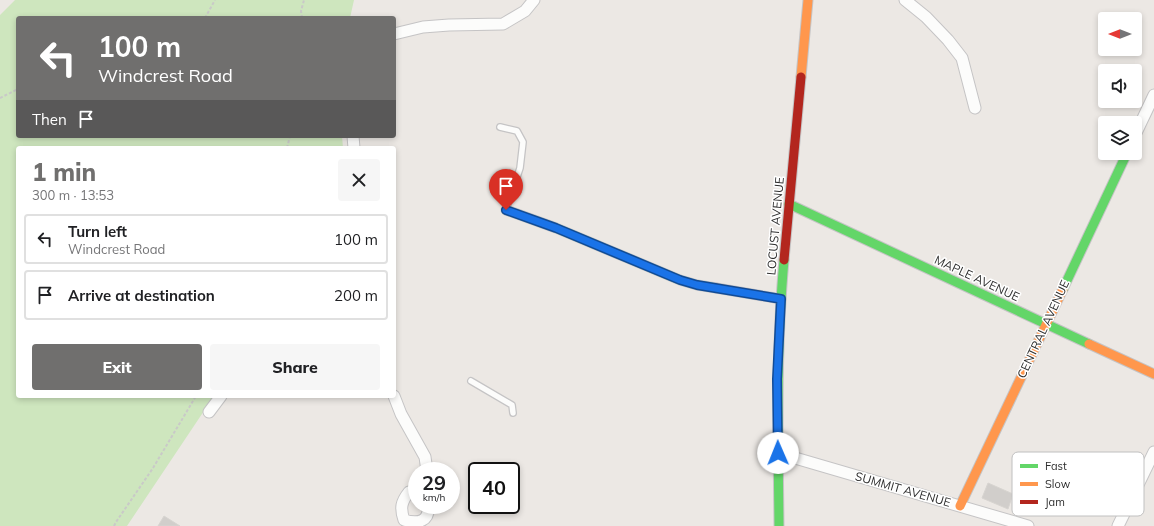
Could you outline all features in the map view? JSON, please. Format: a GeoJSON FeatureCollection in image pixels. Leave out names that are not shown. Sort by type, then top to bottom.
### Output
{"type":"FeatureCollection","features":[{"type":"Feature","properties":{"kind":"street"},"geometry":{"type":"LineString","coordinates":[[396,34],[423,27],[503,24],[525,11],[534,0]]}},
{"type":"Feature","properties":{"kind":"street","name":"LOCUST AVENUE"},"geometry":{"type":"LineString","coordinates":[[779,526],[777,374],[781,299],[808,0]]}},
{"type":"Feature","properties":{"kind":"street"},"geometry":{"type":"LineString","coordinates":[[905,0],[926,17],[948,40],[962,58],[975,108]]}},
{"type":"Feature","properties":{"kind":"street"},"geometry":{"type":"LineString","coordinates":[[1142,120],[1154,95]]}},
{"type":"Feature","properties":{"kind":"street","name":"CENTRAL AVENUE"},"geometry":{"type":"LineString","coordinates":[[960,506],[1123,160]]}},
{"type":"Feature","properties":{"kind":"street","name":"MAPLE AVENUE"},"geometry":{"type":"LineString","coordinates":[[789,204],[1154,374]]}},
{"type":"Feature","properties":{"kind":"street"},"geometry":{"type":"LineString","coordinates":[[506,210],[561,230],[680,280],[697,285],[781,299]]}},
{"type":"Feature","properties":{"kind":"street"},"geometry":{"type":"LineString","coordinates":[[209,412],[220,398]]}},
{"type":"Feature","properties":{"kind":"street"},"geometry":{"type":"LineString","coordinates":[[395,398],[401,414],[425,457],[426,462]]}},
{"type":"Feature","properties":{"kind":"street"},"geometry":{"type":"LineString","coordinates":[[1144,473],[1154,452]]}},
{"type":"Feature","properties":{"kind":"street","name":"SUMMIT AVENUE"},"geometry":{"type":"LineString","coordinates":[[778,453],[1028,526]]}},
{"type":"Feature","properties":{"kind":"street"},"geometry":{"type":"LineString","coordinates":[[408,493],[403,500],[402,512],[404,520],[416,523],[424,520],[427,514]]}},
{"type":"Feature","properties":{"kind":"street"},"geometry":{"type":"LineString","coordinates":[[1118,526],[1123,516]]}},
{"type":"Feature","properties":{"kind":"lane"},"geometry":{"type":"LineString","coordinates":[[500,127],[517,130],[523,142],[520,168],[506,210]]}},
{"type":"Feature","properties":{"kind":"lane"},"geometry":{"type":"LineString","coordinates":[[471,381],[512,405],[513,413]]}},
{"type":"Feature","properties":{"kind":"path"},"geometry":{"type":"LineString","coordinates":[[206,16],[214,0]]}},
{"type":"Feature","properties":{"kind":"path"},"geometry":{"type":"LineString","coordinates":[[302,16],[301,11],[304,0]]}},
{"type":"Feature","properties":{"kind":"path"},"geometry":{"type":"LineString","coordinates":[[0,98],[16,90]]}},
{"type":"Feature","properties":{"kind":"path"},"geometry":{"type":"LineString","coordinates":[[114,526],[153,468],[195,398]]}},
{"type":"Feature","properties":{"kind":"green space"},"geometry":{"type":"Polygon","coordinates":[[[15,0],[354,0],[350,16],[16,16],[16,138],[342,138],[343,146],[16,146],[16,398],[213,398],[127,526],[0,526],[0,15],[15,0]]]}},
{"type":"Feature","properties":{"kind":"building"},"geometry":{"type":"Polygon","coordinates":[[[988,483],[1012,494],[1008,509],[982,498],[988,483]]]}},
{"type":"Feature","properties":{"kind":"building"},"geometry":{"type":"Polygon","coordinates":[[[164,516],[180,526],[158,526],[164,516]]]}},
{"type":"Feature","properties":{"kind":"traffic: fast"},"geometry":{"type":"LineString","coordinates":[[1063,289],[1124,160]]}},
{"type":"Feature","properties":{"kind":"traffic: fast"},"geometry":{"type":"LineString","coordinates":[[789,204],[1089,344]]}},
{"type":"Feature","properties":{"kind":"traffic: fast"},"geometry":{"type":"LineString","coordinates":[[506,210],[556,228],[680,280],[716,288]]}},
{"type":"Feature","properties":{"kind":"traffic: fast"},"geometry":{"type":"LineString","coordinates":[[779,526],[779,359],[781,293],[784,260]]}},
{"type":"Feature","properties":{"kind":"traffic: slow"},"geometry":{"type":"LineString","coordinates":[[801,77],[808,0]]}},
{"type":"Feature","properties":{"kind":"traffic: slow"},"geometry":{"type":"LineString","coordinates":[[716,288],[781,299]]}},
{"type":"Feature","properties":{"kind":"traffic: slow"},"geometry":{"type":"LineString","coordinates":[[960,506],[1063,289]]}},
{"type":"Feature","properties":{"kind":"traffic: slow"},"geometry":{"type":"LineString","coordinates":[[1089,344],[1154,374]]}},
{"type":"Feature","properties":{"kind":"traffic: jam"},"geometry":{"type":"LineString","coordinates":[[784,260],[801,77]]}},
{"type":"Feature","properties":{"kind":"route"},"geometry":{"type":"LineString","coordinates":[[506,210],[556,228],[680,280],[697,285],[781,299],[777,379],[778,453]]}}]}
